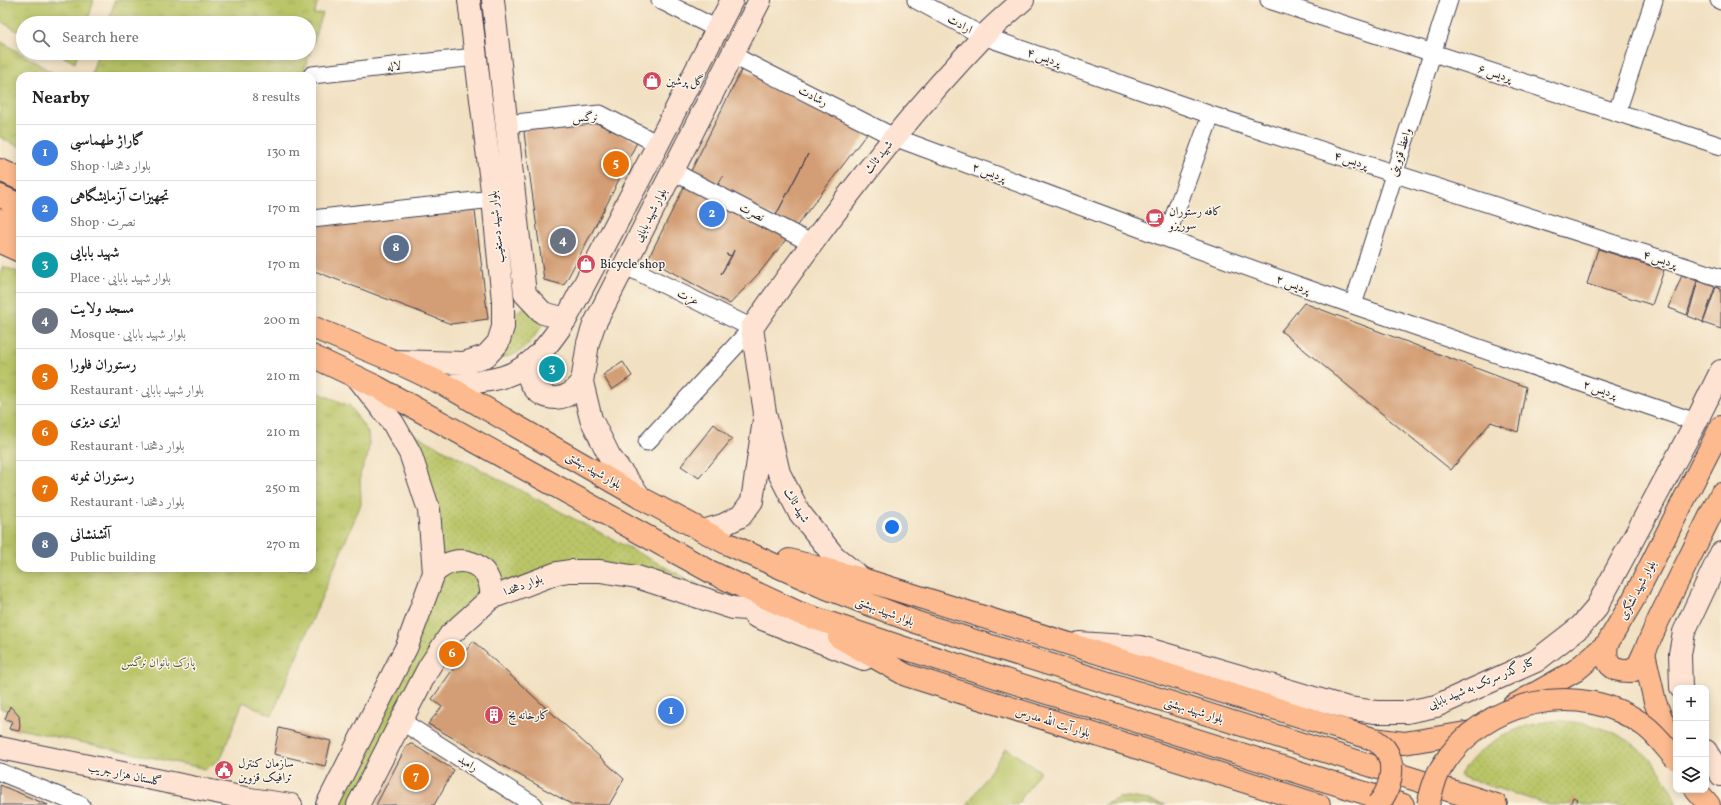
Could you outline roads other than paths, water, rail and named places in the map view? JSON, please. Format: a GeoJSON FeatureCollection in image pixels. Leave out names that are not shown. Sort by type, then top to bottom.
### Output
{"type":"FeatureCollection","features":[{"type":"Feature","properties":{"kind":"main road"},"geometry":{"type":"LineString","coordinates":[[0,170],[16,176]]}},
{"type":"Feature","properties":{"kind":"main road"},"geometry":{"type":"LineString","coordinates":[[0,196],[16,203]]}},
{"type":"Feature","properties":{"kind":"main road"},"geometry":{"type":"LineString","coordinates":[[0,220],[16,227]]}},
{"type":"Feature","properties":{"kind":"main road"},"geometry":{"type":"LineString","coordinates":[[0,242],[16,248]]}},
{"type":"Feature","properties":{"kind":"main road"},"geometry":{"type":"LineString","coordinates":[[316,318],[394,361]]}},
{"type":"Feature","properties":{"kind":"main road","name":"بلوار شهید بهشتی"},"geometry":{"type":"LineString","coordinates":[[316,329],[394,361],[447,386],[641,498],[726,543],[821,586],[918,623],[1496,805]]}},
{"type":"Feature","properties":{"kind":"main road"},"geometry":{"type":"LineString","coordinates":[[316,359],[377,387],[711,572],[799,613],[907,649],[1403,805]]}},
{"type":"Feature","properties":{"kind":"main road","name":"بلوار شهید لشگری"},"geometry":{"type":"LineString","coordinates":[[1506,711],[1575,671],[1606,644],[1633,600],[1721,427]]}},
{"type":"Feature","properties":{"kind":"main road"},"geometry":{"type":"LineString","coordinates":[[1606,644],[1605,656],[1610,666],[1620,672],[1632,671],[1639,664],[1659,619],[1721,494]]}},
{"type":"Feature","properties":{"kind":"main road"},"geometry":{"type":"LineString","coordinates":[[726,543],[862,579],[1373,739],[1404,743],[1472,732]]}},
{"type":"Feature","properties":{"kind":"main road","name":"بلوار آیت الله مدرس"},"geometry":{"type":"LineString","coordinates":[[799,613],[906,675],[1319,805]]}},
{"type":"Feature","properties":{"kind":"main road"},"geometry":{"type":"LineString","coordinates":[[1644,653],[1654,702],[1676,757]]}},
{"type":"Feature","properties":{"kind":"main road"},"geometry":{"type":"LineString","coordinates":[[1428,805],[1440,769],[1453,750],[1472,732],[1506,711],[1543,700],[1571,699],[1598,703],[1619,711],[1645,726],[1675,757]]}},
{"type":"Feature","properties":{"kind":"main road"},"geometry":{"type":"LineString","coordinates":[[1373,739],[1385,749],[1391,764],[1389,785],[1383,799],[1378,805]]}},
{"type":"Feature","properties":{"kind":"main road"},"geometry":{"type":"LineString","coordinates":[[1692,793],[1695,805]]}},
{"type":"Feature","properties":{"kind":"main road"},"geometry":{"type":"LineString","coordinates":[[1699,793],[1709,805]]}},
{"type":"Feature","properties":{"kind":"street","name":"بلوار شهید دستغیب"},"geometry":{"type":"LineString","coordinates":[[394,361],[464,363],[486,356],[498,342],[502,332],[503,301],[493,199],[469,0]]}},
{"type":"Feature","properties":{"kind":"street","name":"بلوار شهید دستغیب"},"geometry":{"type":"LineString","coordinates":[[493,0],[525,294]]}},
{"type":"Feature","properties":{"kind":"street"},"geometry":{"type":"LineString","coordinates":[[660,0],[717,29]]}},
{"type":"Feature","properties":{"kind":"street"},"geometry":{"type":"LineString","coordinates":[[447,386],[503,377],[527,365],[550,342],[566,319],[732,0]]}},
{"type":"Feature","properties":{"kind":"street","name":"بلوار شهید بابایی"},"geometry":{"type":"LineString","coordinates":[[641,498],[610,457],[591,420],[582,382],[588,343],[594,325],[624,265],[760,0]]}},
{"type":"Feature","properties":{"kind":"street","name":"ارادت"},"geometry":{"type":"LineString","coordinates":[[916,0],[983,36]]}},
{"type":"Feature","properties":{"kind":"street","name":"شهید ثالث"},"geometry":{"type":"LineString","coordinates":[[647,442],[752,328],[811,242],[894,137],[983,36],[1023,0]]}},
{"type":"Feature","properties":{"kind":"street","name":"پردیس ۶"},"geometry":{"type":"LineString","coordinates":[[1269,0],[1721,146]]}},
{"type":"Feature","properties":{"kind":"street","name":"واعظ قزوینی"},"geometry":{"type":"LineString","coordinates":[[1353,305],[1393,173],[1449,0]]}},
{"type":"Feature","properties":{"kind":"street"},"geometry":{"type":"LineString","coordinates":[[1616,112],[1654,0]]}},
{"type":"Feature","properties":{"kind":"street","name":"پردیس ۴"},"geometry":{"type":"LineString","coordinates":[[983,36],[1211,115],[1721,278]]}},
{"type":"Feature","properties":{"kind":"street","name":"رشادت"},"geometry":{"type":"LineString","coordinates":[[732,55],[894,137]]}},
{"type":"Feature","properties":{"kind":"street","name":"لاله"},"geometry":{"type":"LineString","coordinates":[[316,75],[476,57]]}},
{"type":"Feature","properties":{"kind":"street","name":"نرگس"},"geometry":{"type":"LineString","coordinates":[[506,124],[600,114],[658,144]]}},
{"type":"Feature","properties":{"kind":"street"},"geometry":{"type":"LineString","coordinates":[[1166,238],[1211,115]]}},
{"type":"Feature","properties":{"kind":"street","name":"پردیس ۲"},"geometry":{"type":"LineString","coordinates":[[894,137],[1166,238],[1353,305],[1698,418]]}},
{"type":"Feature","properties":{"kind":"street","name":"نصرت"},"geometry":{"type":"LineString","coordinates":[[672,171],[811,242]]}},
{"type":"Feature","properties":{"kind":"street"},"geometry":{"type":"LineString","coordinates":[[316,219],[493,199]]}},
{"type":"Feature","properties":{"kind":"street","name":"عزت"},"geometry":{"type":"LineString","coordinates":[[624,265],[752,328]]}},
{"type":"Feature","properties":{"kind":"street"},"geometry":{"type":"LineString","coordinates":[[503,301],[516,302],[525,294],[543,313],[566,319]]}},
{"type":"Feature","properties":{"kind":"street","name":"شهید ثالث"},"geometry":{"type":"LineString","coordinates":[[752,328],[765,413],[779,473],[799,512],[834,556],[862,579]]}},
{"type":"Feature","properties":{"kind":"street"},"geometry":{"type":"LineString","coordinates":[[527,365],[528,380],[532,386],[544,395],[551,398],[566,396],[572,393],[582,382]]}},
{"type":"Feature","properties":{"kind":"street","name":"کنار گذر سرتک به شهید بابایی"},"geometry":{"type":"LineString","coordinates":[[1065,642],[1141,647],[1348,708],[1376,712],[1407,712],[1436,706],[1536,661],[1581,626],[1595,610],[1698,418],[1721,371]]}},
{"type":"Feature","properties":{"kind":"street"},"geometry":{"type":"LineString","coordinates":[[356,377],[393,423],[410,453],[429,510],[434,573]]}},
{"type":"Feature","properties":{"kind":"street","name":"شهید ثالث"},"geometry":{"type":"LineString","coordinates":[[703,531],[723,525],[741,516],[752,501],[765,413]]}},
{"type":"Feature","properties":{"kind":"street"},"geometry":{"type":"LineString","coordinates":[[1698,418],[1721,424]]}},
{"type":"Feature","properties":{"kind":"street"},"geometry":{"type":"LineString","coordinates":[[1681,685],[1680,654],[1684,632],[1721,553]]}},
{"type":"Feature","properties":{"kind":"street"},"geometry":{"type":"LineString","coordinates":[[325,804],[407,646],[434,573],[440,567],[450,562],[465,561],[474,564],[482,570],[489,579],[492,590],[491,598]]}},
{"type":"Feature","properties":{"kind":"street","name":"بلوار دهخدا"},"geometry":{"type":"LineString","coordinates":[[358,805],[429,667],[450,636],[491,598],[557,573],[569,571],[600,571],[637,577],[733,608],[799,613]]}},
{"type":"Feature","properties":{"kind":"street"},"geometry":{"type":"LineString","coordinates":[[733,608],[906,675]]}},
{"type":"Feature","properties":{"kind":"street","name":"رامبد"},"geometry":{"type":"LineString","coordinates":[[401,721],[534,805]]}},
{"type":"Feature","properties":{"kind":"street","name":"گلستان هزار جریب"},"geometry":{"type":"LineString","coordinates":[[0,748],[257,802],[291,805]]}},
{"type":"Feature","properties":{"kind":"street"},"geometry":{"type":"LineString","coordinates":[[1709,756],[1721,776]]}},
{"type":"Feature","properties":{"kind":"street"},"geometry":{"type":"LineString","coordinates":[[0,772],[81,805]]}},
{"type":"Feature","properties":{"kind":"place","name":"گل پرشین"},"geometry":{"type":"Point","coordinates":[652,81]}},
{"type":"Feature","properties":{"kind":"place","name":"رستوران فلورا"},"geometry":{"type":"Point","coordinates":[616,164]}},
{"type":"Feature","properties":{"kind":"place","name":"تجهیزات آزمایشگاهی"},"geometry":{"type":"Point","coordinates":[712,214]}},
{"type":"Feature","properties":{"kind":"place","name":"کافه رستوران سوریزو"},"geometry":{"type":"Point","coordinates":[1155,218]}},
{"type":"Feature","properties":{"kind":"place","name":"مسجد ولایت"},"geometry":{"type":"Point","coordinates":[563,241]}},
{"type":"Feature","properties":{"kind":"place","name":"آتشنشانی"},"geometry":{"type":"Point","coordinates":[396,248]}},
{"type":"Feature","properties":{"kind":"place","name":"Bicycle shop"},"geometry":{"type":"Point","coordinates":[586,264]}},
{"type":"Feature","properties":{"kind":"place","name":"شهید بابایی"},"geometry":{"type":"Point","coordinates":[552,369]}},
{"type":"Feature","properties":{"kind":"place","name":"ایزی دیزی"},"geometry":{"type":"Point","coordinates":[452,654]}},
{"type":"Feature","properties":{"kind":"place","name":"گاراژ طهماسبی"},"geometry":{"type":"Point","coordinates":[671,711]}},
{"type":"Feature","properties":{"kind":"place","name":"کارخانه یخ"},"geometry":{"type":"Point","coordinates":[494,715]}},
{"type":"Feature","properties":{"kind":"place","name":"سازمان کنترل ترافیک قزوین"},"geometry":{"type":"Point","coordinates":[224,770]}},
{"type":"Feature","properties":{"kind":"place","name":"رستوران نمونه"},"geometry":{"type":"Point","coordinates":[416,777]}},
{"type":"Feature","properties":{"kind":"park label","name":"پارک بانوان نرگس"},"geometry":{"type":"Point","coordinates":[158,662]}}]}
